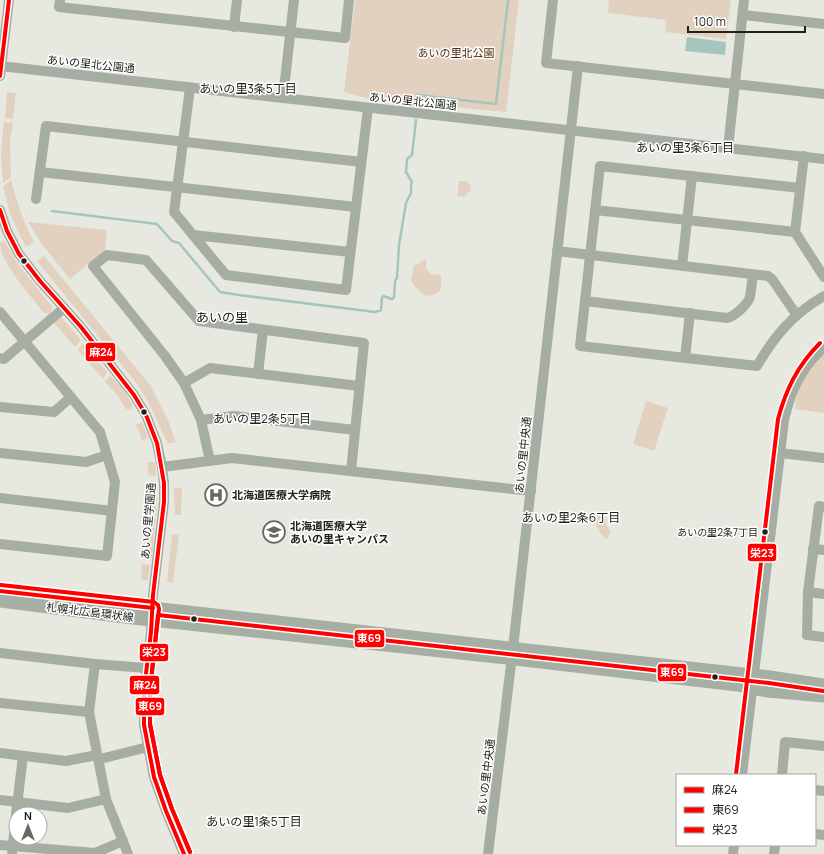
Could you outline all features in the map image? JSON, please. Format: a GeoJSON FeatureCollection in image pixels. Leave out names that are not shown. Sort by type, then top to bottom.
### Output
{"type":"FeatureCollection","features":[{"type":"Feature","properties":{"kind":"main road","name":"札幌北広島環状線"},"geometry":{"type":"LineString","coordinates":[[0,591],[153,614]]}},
{"type":"Feature","properties":{"kind":"main road","name":"札幌北広島環状線"},"geometry":{"type":"LineString","coordinates":[[0,601],[153,614],[753,681],[824,685]]}},
{"type":"Feature","properties":{"kind":"main road","name":"札幌北広島環状線"},"geometry":{"type":"LineString","coordinates":[[753,681],[767,691],[824,696]]}},
{"type":"Feature","properties":{"kind":"street"},"geometry":{"type":"LineString","coordinates":[[0,70],[9,0]]}},
{"type":"Feature","properties":{"kind":"street"},"geometry":{"type":"LineString","coordinates":[[60,0],[59,7],[345,38],[349,0]]}},
{"type":"Feature","properties":{"kind":"street"},"geometry":{"type":"LineString","coordinates":[[234,27],[237,0]]}},
{"type":"Feature","properties":{"kind":"street"},"geometry":{"type":"LineString","coordinates":[[283,98],[294,0]]}},
{"type":"Feature","properties":{"kind":"street"},"geometry":{"type":"LineString","coordinates":[[553,0],[546,63],[824,94]]}},
{"type":"Feature","properties":{"kind":"street"},"geometry":{"type":"LineString","coordinates":[[728,148],[744,0]]}},
{"type":"Feature","properties":{"kind":"street"},"geometry":{"type":"LineString","coordinates":[[742,15],[824,24]]}},
{"type":"Feature","properties":{"kind":"street","name":"あいの里中央通"},"geometry":{"type":"LineString","coordinates":[[488,854],[531,491],[578,66]]}},
{"type":"Feature","properties":{"kind":"street","name":"あいの里北公園通"},"geometry":{"type":"LineString","coordinates":[[0,70],[283,98],[824,159]]}},
{"type":"Feature","properties":{"kind":"street"},"geometry":{"type":"LineString","coordinates":[[190,88],[174,212],[226,275],[346,290],[368,108]]}},
{"type":"Feature","properties":{"kind":"street"},"geometry":{"type":"LineString","coordinates":[[36,200],[46,126],[361,162]]}},
{"type":"Feature","properties":{"kind":"street"},"geometry":{"type":"LineString","coordinates":[[804,156],[795,232],[824,277]]}},
{"type":"Feature","properties":{"kind":"street"},"geometry":{"type":"LineString","coordinates":[[800,188],[600,166],[580,346],[757,366],[767,348],[796,314],[824,296]]}},
{"type":"Feature","properties":{"kind":"street"},"geometry":{"type":"LineString","coordinates":[[40,172],[356,207]]}},
{"type":"Feature","properties":{"kind":"street"},"geometry":{"type":"LineString","coordinates":[[682,266],[692,176]]}},
{"type":"Feature","properties":{"kind":"street","name":"あいの里学園通"},"geometry":{"type":"LineString","coordinates":[[0,210],[7,231],[19,254],[134,395],[146,415],[157,443],[162,466],[164,502],[144,690],[144,725],[154,776],[166,811],[184,854]]}},
{"type":"Feature","properties":{"kind":"street"},"geometry":{"type":"LineString","coordinates":[[595,210],[795,232]]}},
{"type":"Feature","properties":{"kind":"street"},"geometry":{"type":"LineString","coordinates":[[193,234],[350,252]]}},
{"type":"Feature","properties":{"kind":"street"},"geometry":{"type":"LineString","coordinates":[[557,251],[768,276],[772,279],[796,314]]}},
{"type":"Feature","properties":{"kind":"street"},"geometry":{"type":"LineString","coordinates":[[210,460],[201,420],[184,383],[165,356],[93,266],[107,255],[146,260],[199,321],[364,343],[351,471]]}},
{"type":"Feature","properties":{"kind":"street"},"geometry":{"type":"LineString","coordinates":[[585,301],[731,317],[738,312],[749,299],[753,275]]}},
{"type":"Feature","properties":{"kind":"street"},"geometry":{"type":"LineString","coordinates":[[0,358],[4,359],[64,308]]}},
{"type":"Feature","properties":{"kind":"street"},"geometry":{"type":"LineString","coordinates":[[0,312],[100,432],[115,482],[107,556],[0,544]]}},
{"type":"Feature","properties":{"kind":"street"},"geometry":{"type":"LineString","coordinates":[[685,358],[690,313]]}},
{"type":"Feature","properties":{"kind":"street"},"geometry":{"type":"LineString","coordinates":[[258,374],[263,330]]}},
{"type":"Feature","properties":{"kind":"street"},"geometry":{"type":"LineString","coordinates":[[742,774],[784,420],[793,389],[806,366],[824,347]]}},
{"type":"Feature","properties":{"kind":"street"},"geometry":{"type":"LineString","coordinates":[[184,383],[210,368],[359,386]]}},
{"type":"Feature","properties":{"kind":"street"},"geometry":{"type":"LineString","coordinates":[[0,407],[54,412],[71,398]]}},
{"type":"Feature","properties":{"kind":"street"},"geometry":{"type":"LineString","coordinates":[[201,420],[234,416],[355,430]]}},
{"type":"Feature","properties":{"kind":"street"},"geometry":{"type":"LineString","coordinates":[[0,453],[86,462],[107,455]]}},
{"type":"Feature","properties":{"kind":"street"},"geometry":{"type":"LineString","coordinates":[[780,453],[824,458]]}},
{"type":"Feature","properties":{"kind":"street"},"geometry":{"type":"LineString","coordinates":[[162,466],[232,458],[531,491]]}},
{"type":"Feature","properties":{"kind":"street"},"geometry":{"type":"LineString","coordinates":[[0,498],[112,511]]}},
{"type":"Feature","properties":{"kind":"street"},"geometry":{"type":"LineString","coordinates":[[824,507],[819,506],[813,549],[808,592],[807,635],[824,637]]}},
{"type":"Feature","properties":{"kind":"street"},"geometry":{"type":"LineString","coordinates":[[813,549],[824,550]]}},
{"type":"Feature","properties":{"kind":"street"},"geometry":{"type":"LineString","coordinates":[[808,592],[824,594]]}},
{"type":"Feature","properties":{"kind":"street"},"geometry":{"type":"LineString","coordinates":[[0,653],[95,664],[146,668]]}},
{"type":"Feature","properties":{"kind":"street"},"geometry":{"type":"LineString","coordinates":[[95,664],[89,712],[101,756],[106,800],[128,854]]}},
{"type":"Feature","properties":{"kind":"street"},"geometry":{"type":"LineString","coordinates":[[0,703],[89,712]]}},
{"type":"Feature","properties":{"kind":"street"},"geometry":{"type":"LineString","coordinates":[[782,774],[785,742],[824,746]]}},
{"type":"Feature","properties":{"kind":"street"},"geometry":{"type":"LineString","coordinates":[[0,753],[66,761],[148,747]]}},
{"type":"Feature","properties":{"kind":"street"},"geometry":{"type":"LineString","coordinates":[[17,806],[22,756]]}},
{"type":"Feature","properties":{"kind":"street"},"geometry":{"type":"LineString","coordinates":[[0,800],[68,808],[106,800]]}},
{"type":"Feature","properties":{"kind":"street"},"geometry":{"type":"LineString","coordinates":[[0,844],[12,850],[95,853],[123,841]]}},
{"type":"Feature","properties":{"kind":"green space","name":"あいの里北公園"},"geometry":{"type":"Polygon","coordinates":[[[355,0],[519,0],[506,112],[370,99],[344,92],[355,0]]]}},
{"type":"Feature","properties":{"kind":"green space"},"geometry":{"type":"Polygon","coordinates":[[[609,0],[731,0],[726,39],[665,32],[666,20],[608,13],[609,0]]]}},
{"type":"Feature","properties":{"kind":"green space"},"geometry":{"type":"Polygon","coordinates":[[[7,92],[16,93],[13,119],[5,118],[7,92]]]}},
{"type":"Feature","properties":{"kind":"green space"},"geometry":{"type":"Polygon","coordinates":[[[4,122],[13,123],[10,141],[11,177],[3,183],[1,152],[4,122]]]}},
{"type":"Feature","properties":{"kind":"green space"},"geometry":{"type":"Polygon","coordinates":[[[11,180],[21,212],[34,242],[26,247],[11,216],[3,187],[11,180]]]}},
{"type":"Feature","properties":{"kind":"green space"},"geometry":{"type":"Polygon","coordinates":[[[459,181],[467,181],[471,186],[470,191],[465,197],[457,196],[459,181]]]}},
{"type":"Feature","properties":{"kind":"green space"},"geometry":{"type":"Polygon","coordinates":[[[28,222],[107,230],[105,250],[70,279],[40,242],[28,222]]]}},
{"type":"Feature","properties":{"kind":"green space"},"geometry":{"type":"Polygon","coordinates":[[[4,240],[18,264],[53,308],[49,314],[44,313],[10,269],[1,251],[0,243],[4,240]]]}},
{"type":"Feature","properties":{"kind":"green space"},"geometry":{"type":"Polygon","coordinates":[[[44,256],[150,385],[168,420],[176,442],[168,444],[148,401],[134,380],[37,261],[44,256]]]}},
{"type":"Feature","properties":{"kind":"green space"},"geometry":{"type":"Polygon","coordinates":[[[426,259],[426,269],[431,274],[441,275],[441,289],[428,296],[424,295],[411,281],[414,266],[426,259]]]}},
{"type":"Feature","properties":{"kind":"green space"},"geometry":{"type":"Polygon","coordinates":[[[59,318],[62,318],[81,340],[75,347],[54,323],[59,318]]]}},
{"type":"Feature","properties":{"kind":"green space"},"geometry":{"type":"Polygon","coordinates":[[[83,343],[107,372],[103,379],[78,350],[83,343]]]}},
{"type":"Feature","properties":{"kind":"green space"},"geometry":{"type":"Polygon","coordinates":[[[824,353],[824,413],[795,409],[798,392],[804,378],[824,353]]]}},
{"type":"Feature","properties":{"kind":"green space"},"geometry":{"type":"Polygon","coordinates":[[[110,375],[123,389],[133,406],[130,410],[126,409],[118,396],[105,382],[110,375]]]}},
{"type":"Feature","properties":{"kind":"green space"},"geometry":{"type":"Polygon","coordinates":[[[646,401],[668,408],[654,451],[633,444],[646,401]]]}},
{"type":"Feature","properties":{"kind":"green space"},"geometry":{"type":"Polygon","coordinates":[[[142,422],[148,437],[147,439],[142,440],[136,425],[142,422]]]}},
{"type":"Feature","properties":{"kind":"green space"},"geometry":{"type":"Polygon","coordinates":[[[148,462],[155,462],[155,476],[150,476],[148,474],[148,462]]]}},
{"type":"Feature","properties":{"kind":"green space"},"geometry":{"type":"Polygon","coordinates":[[[174,488],[182,488],[181,515],[175,515],[174,488]]]}},
{"type":"Feature","properties":{"kind":"green space"},"geometry":{"type":"Polygon","coordinates":[[[150,490],[156,490],[157,501],[152,557],[150,558],[143,556],[150,490]]]}},
{"type":"Feature","properties":{"kind":"green space"},"geometry":{"type":"Polygon","coordinates":[[[595,516],[604,516],[606,518],[606,525],[611,531],[608,539],[600,532],[595,516]]]}},
{"type":"Feature","properties":{"kind":"green space"},"geometry":{"type":"Polygon","coordinates":[[[172,534],[179,535],[173,583],[167,582],[172,534]]]}},
{"type":"Feature","properties":{"kind":"green space"},"geometry":{"type":"Polygon","coordinates":[[[142,564],[150,565],[148,580],[143,580],[141,577],[142,564]]]}},
{"type":"Feature","properties":{"kind":"water"},"geometry":{"type":"Polygon","coordinates":[[[687,37],[726,42],[725,55],[685,51],[687,37]]]}},
{"type":"Feature","properties":{"kind":"waterway"},"geometry":{"type":"LineString","coordinates":[[417,106],[418,95],[496,104],[508,0]]}},
{"type":"Feature","properties":{"kind":"waterway"},"geometry":{"type":"LineString","coordinates":[[52,211],[157,224],[172,241],[179,243],[220,292],[375,312],[381,310],[383,296],[392,299],[394,297],[399,245],[406,203],[411,193],[412,182],[406,172],[407,159],[412,155],[416,120]]}},
{"type":"Feature","properties":{"kind":"transit line","name":"麻24"},"geometry":{"type":"LineString","coordinates":[[0,76],[9,0]]}},
{"type":"Feature","properties":{"kind":"transit line","name":"麻24"},"geometry":{"type":"LineString","coordinates":[[0,210],[7,231],[19,254],[40,281],[81,327],[134,395],[146,415],[157,443],[164,483],[164,502],[144,690],[144,725],[154,777],[184,854]]}},
{"type":"Feature","properties":{"kind":"transit line","name":"栄23"},"geometry":{"type":"LineString","coordinates":[[736,774],[778,419],[794,378],[805,360],[820,343]]}},
{"type":"Feature","properties":{"kind":"transit line","name":"栄23"},"geometry":{"type":"LineString","coordinates":[[1,585],[154,602],[158,605],[159,609],[150,690],[150,724],[160,775],[190,852]]}},
{"type":"Feature","properties":{"kind":"transit line","name":"麻24"},"geometry":{"type":"LineString","coordinates":[[0,591],[153,608]]}},
{"type":"Feature","properties":{"kind":"transit line","name":"東69"},"geometry":{"type":"LineString","coordinates":[[190,852],[160,775],[150,724],[150,690],[158,615],[769,683],[823,691]]}},
{"type":"Feature","properties":{"kind":"place","name":"北海道医療大学病院"},"geometry":{"type":"Point","coordinates":[216,495]}},
{"type":"Feature","properties":{"kind":"place","name":"北海道医療大学 あいの里キャンパス"},"geometry":{"type":"Point","coordinates":[274,532]}},
{"type":"Feature","properties":{"kind":"place","name":"あいの里2条7丁目"},"geometry":{"type":"Point","coordinates":[765,532]}},
{"type":"Feature","properties":{"kind":"district","name":"あいの里3条5丁目"},"geometry":{"type":"Point","coordinates":[248,89]}},
{"type":"Feature","properties":{"kind":"district","name":"あいの里3条6丁目"},"geometry":{"type":"Point","coordinates":[685,148]}},
{"type":"Feature","properties":{"kind":"district","name":"あいの里"},"geometry":{"type":"Point","coordinates":[222,317]}},
{"type":"Feature","properties":{"kind":"district","name":"あいの里2条5丁目"},"geometry":{"type":"Point","coordinates":[262,419]}},
{"type":"Feature","properties":{"kind":"district","name":"あいの里2条6丁目"},"geometry":{"type":"Point","coordinates":[571,518]}},
{"type":"Feature","properties":{"kind":"district","name":"あいの里1条5丁目"},"geometry":{"type":"Point","coordinates":[254,822]}}]}
